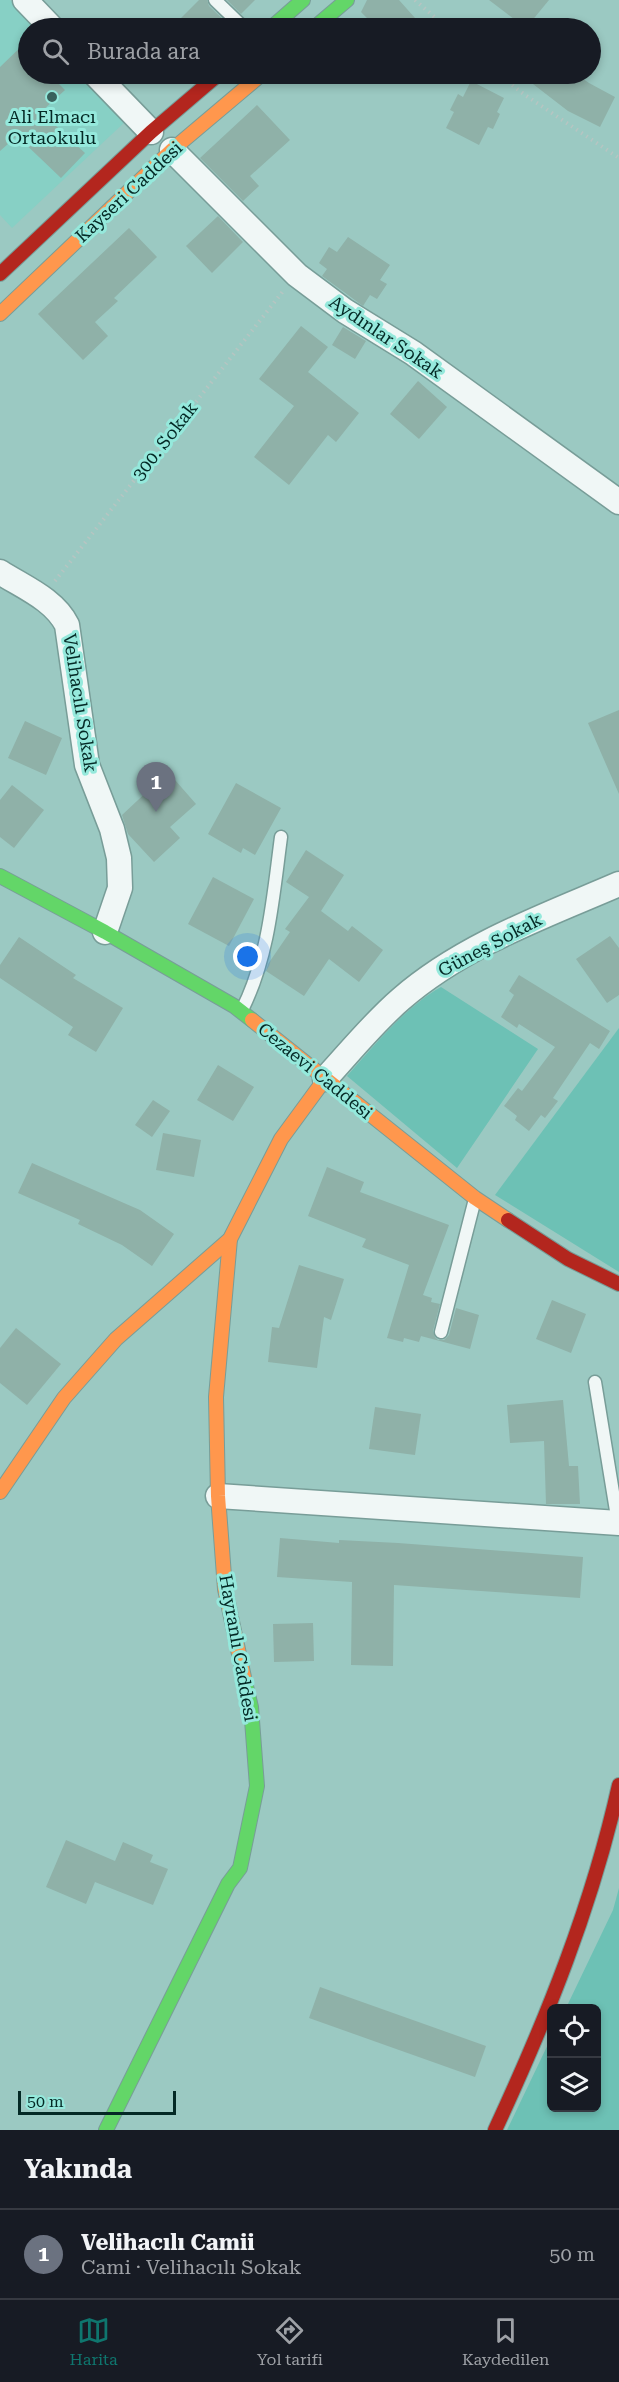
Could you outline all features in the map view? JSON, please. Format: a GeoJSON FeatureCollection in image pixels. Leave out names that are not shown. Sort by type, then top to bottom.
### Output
{"type":"FeatureCollection","features":[{"type":"Feature","properties":{"kind":"street"},"geometry":{"type":"LineString","coordinates":[[25,0],[42,18]]}},
{"type":"Feature","properties":{"kind":"street"},"geometry":{"type":"LineString","coordinates":[[282,18],[303,0]]}},
{"type":"Feature","properties":{"kind":"street"},"geometry":{"type":"LineString","coordinates":[[326,18],[347,0]]}},
{"type":"Feature","properties":{"kind":"street"},"geometry":{"type":"LineString","coordinates":[[105,84],[151,132]]}},
{"type":"Feature","properties":{"kind":"street","name":"Kayseri Caddesi"},"geometry":{"type":"LineString","coordinates":[[0,274],[151,132],[207,84]]}},
{"type":"Feature","properties":{"kind":"street","name":"Kayseri Caddesi"},"geometry":{"type":"LineString","coordinates":[[0,314],[172,150],[250,84]]}},
{"type":"Feature","properties":{"kind":"street","name":"Aydınlar Sokak"},"geometry":{"type":"LineString","coordinates":[[172,150],[297,275],[345,312],[413,353],[619,501]]}},
{"type":"Feature","properties":{"kind":"street","name":"Velihacılı Sokak"},"geometry":{"type":"LineString","coordinates":[[0,572],[41,598],[62,616],[67,625],[87,765],[111,829],[119,858],[120,888],[105,932]]}},
{"type":"Feature","properties":{"kind":"street","name":"Cezaevi Caddesi"},"geometry":{"type":"LineString","coordinates":[[0,876],[105,932],[241,1011],[475,1198],[568,1259],[619,1284]]}},
{"type":"Feature","properties":{"kind":"street","name":"Güneş Sokak"},"geometry":{"type":"LineString","coordinates":[[325,1079],[380,1019],[402,998],[434,974],[505,934],[619,884]]}},
{"type":"Feature","properties":{"kind":"street"},"geometry":{"type":"LineString","coordinates":[[0,1492],[64,1398],[116,1339],[230,1239],[281,1139],[325,1079]]}},
{"type":"Feature","properties":{"kind":"street","name":"Hayranlı Caddesi"},"geometry":{"type":"LineString","coordinates":[[106,2130],[228,1884],[240,1868],[257,1786],[251,1707],[225,1589],[218,1496],[216,1397],[230,1239]]}},
{"type":"Feature","properties":{"kind":"street"},"geometry":{"type":"LineString","coordinates":[[218,1496],[619,1523]]}},
{"type":"Feature","properties":{"kind":"street"},"geometry":{"type":"LineString","coordinates":[[495,2130],[560,1987],[600,1862],[619,1785]]}},
{"type":"Feature","properties":{"kind":"lane"},"geometry":{"type":"LineString","coordinates":[[215,0],[234,18]]}},
{"type":"Feature","properties":{"kind":"lane"},"geometry":{"type":"LineString","coordinates":[[241,1011],[252,990],[267,941],[281,837]]}},
{"type":"Feature","properties":{"kind":"lane"},"geometry":{"type":"LineString","coordinates":[[441,1332],[475,1198]]}},
{"type":"Feature","properties":{"kind":"lane"},"geometry":{"type":"LineString","coordinates":[[595,1382],[619,1523]]}},
{"type":"Feature","properties":{"kind":"path"},"geometry":{"type":"LineString","coordinates":[[415,0],[436,18]]}},
{"type":"Feature","properties":{"kind":"path"},"geometry":{"type":"LineString","coordinates":[[512,84],[619,158]]}},
{"type":"Feature","properties":{"kind":"path","name":"300. Sokak"},"geometry":{"type":"LineString","coordinates":[[41,598],[289,285]]}},
{"type":"Feature","properties":{"kind":"shaded area","name":"Ali Elmacı Ortaokulu"},"geometry":{"type":"Polygon","coordinates":[[[0,0],[10,0],[28,18],[18,18],[18,84],[92,84],[127,120],[12,228],[0,215],[0,0]]]}},
{"type":"Feature","properties":{"kind":"shaded area"},"geometry":{"type":"Polygon","coordinates":[[[441,987],[538,1049],[457,1168],[347,1076],[403,1016],[441,987]]]}},
{"type":"Feature","properties":{"kind":"shaded area"},"geometry":{"type":"Polygon","coordinates":[[[619,1028],[619,1272],[495,1195],[619,1028]]]}},
{"type":"Feature","properties":{"kind":"shaded area"},"geometry":{"type":"Polygon","coordinates":[[[619,1888],[619,2130],[507,2130],[547,2046],[547,2112],[601,2112],[601,2004],[568,2004],[613,1910],[619,1888]]]}},
{"type":"Feature","properties":{"kind":"building"},"geometry":{"type":"Polygon","coordinates":[[[199,0],[207,0],[209,6],[222,18],[181,18],[199,0]]]}},
{"type":"Feature","properties":{"kind":"building"},"geometry":{"type":"Polygon","coordinates":[[[227,0],[255,0],[241,14],[227,0]]]}},
{"type":"Feature","properties":{"kind":"building"},"geometry":{"type":"Polygon","coordinates":[[[367,0],[399,0],[415,18],[367,18],[361,12],[367,0]]]}},
{"type":"Feature","properties":{"kind":"building"},"geometry":{"type":"Polygon","coordinates":[[[489,0],[549,0],[534,18],[513,18],[489,0]]]}},
{"type":"Feature","properties":{"kind":"building"},"geometry":{"type":"Polygon","coordinates":[[[18,50],[18,84],[59,84],[65,90],[41,112],[85,153],[61,178],[17,136],[0,151],[0,67],[18,50]]]}},
{"type":"Feature","properties":{"kind":"building"},"geometry":{"type":"Polygon","coordinates":[[[470,84],[477,84],[504,98],[497,112],[500,114],[493,129],[488,127],[479,145],[446,128],[454,112],[450,110],[458,94],[463,97],[470,84]]]}},
{"type":"Feature","properties":{"kind":"building"},"geometry":{"type":"Polygon","coordinates":[[[533,84],[591,84],[615,97],[600,127],[568,111],[533,84]]]}},
{"type":"Feature","properties":{"kind":"building"},"geometry":{"type":"Polygon","coordinates":[[[257,105],[290,140],[250,176],[259,186],[243,201],[200,158],[257,105]]]}},
{"type":"Feature","properties":{"kind":"building"},"geometry":{"type":"Polygon","coordinates":[[[218,216],[243,242],[212,273],[186,246],[218,216]]]}},
{"type":"Feature","properties":{"kind":"building"},"geometry":{"type":"Polygon","coordinates":[[[129,228],[157,257],[114,298],[118,301],[95,322],[108,336],[83,360],[38,314],[129,228]]]}},
{"type":"Feature","properties":{"kind":"building"},"geometry":{"type":"Polygon","coordinates":[[[348,237],[390,265],[380,280],[387,284],[377,299],[370,295],[363,306],[322,276],[327,269],[319,263],[329,247],[337,252],[348,237]]]}},
{"type":"Feature","properties":{"kind":"building"},"geometry":{"type":"Polygon","coordinates":[[[301,326],[328,347],[308,372],[359,413],[336,442],[328,435],[289,485],[254,457],[294,406],[259,379],[301,326]]]}},
{"type":"Feature","properties":{"kind":"building"},"geometry":{"type":"Polygon","coordinates":[[[343,327],[366,341],[355,359],[332,345],[343,327]]]}},
{"type":"Feature","properties":{"kind":"building"},"geometry":{"type":"Polygon","coordinates":[[[418,381],[447,407],[419,439],[390,414],[418,381]]]}},
{"type":"Feature","properties":{"kind":"building"},"geometry":{"type":"Polygon","coordinates":[[[619,710],[619,794],[588,723],[619,710]]]}},
{"type":"Feature","properties":{"kind":"building"},"geometry":{"type":"Polygon","coordinates":[[[25,721],[62,738],[46,775],[8,758],[25,721]]]}},
{"type":"Feature","properties":{"kind":"building"},"geometry":{"type":"Polygon","coordinates":[[[168,772],[196,804],[170,827],[180,838],[154,862],[128,834],[122,815],[168,772]]]}},
{"type":"Feature","properties":{"kind":"building"},"geometry":{"type":"Polygon","coordinates":[[[236,783],[281,808],[255,855],[243,848],[241,853],[208,834],[236,783]]]}},
{"type":"Feature","properties":{"kind":"building"},"geometry":{"type":"Polygon","coordinates":[[[12,785],[44,810],[14,848],[0,837],[0,800],[12,785]]]}},
{"type":"Feature","properties":{"kind":"building"},"geometry":{"type":"Polygon","coordinates":[[[306,850],[344,875],[321,911],[348,931],[352,926],[383,950],[359,982],[329,959],[304,996],[266,971],[268,964],[290,932],[285,929],[309,897],[286,882],[306,850]]]}},
{"type":"Feature","properties":{"kind":"building"},"geometry":{"type":"Polygon","coordinates":[[[213,877],[254,899],[229,946],[188,924],[213,877]]]}},
{"type":"Feature","properties":{"kind":"building"},"geometry":{"type":"Polygon","coordinates":[[[610,936],[619,948],[619,995],[607,1003],[576,959],[610,936]]]}},
{"type":"Feature","properties":{"kind":"building"},"geometry":{"type":"Polygon","coordinates":[[[19,937],[76,975],[73,978],[123,1008],[96,1052],[68,1035],[73,1027],[0,978],[0,965],[19,937]]]}},
{"type":"Feature","properties":{"kind":"building"},"geometry":{"type":"Polygon","coordinates":[[[519,975],[610,1031],[599,1049],[590,1043],[553,1098],[558,1101],[545,1118],[541,1115],[529,1131],[515,1120],[517,1116],[504,1106],[518,1088],[522,1091],[555,1047],[519,1024],[517,1028],[501,1017],[514,995],[509,991],[519,975]]]}},
{"type":"Feature","properties":{"kind":"building"},"geometry":{"type":"Polygon","coordinates":[[[218,1065],[254,1087],[233,1121],[197,1100],[218,1065]]]}},
{"type":"Feature","properties":{"kind":"building"},"geometry":{"type":"Polygon","coordinates":[[[153,1100],[170,1111],[152,1137],[135,1125],[153,1100]]]}},
{"type":"Feature","properties":{"kind":"building"},"geometry":{"type":"Polygon","coordinates":[[[163,1133],[201,1140],[194,1177],[156,1170],[163,1133]]]}},
{"type":"Feature","properties":{"kind":"building"},"geometry":{"type":"Polygon","coordinates":[[[32,1163],[140,1210],[174,1234],[152,1266],[122,1245],[78,1224],[80,1220],[18,1193],[32,1163]]]}},
{"type":"Feature","properties":{"kind":"building"},"geometry":{"type":"Polygon","coordinates":[[[327,1167],[364,1182],[360,1192],[449,1225],[423,1295],[432,1298],[431,1302],[440,1304],[433,1331],[438,1340],[444,1340],[449,1335],[456,1308],[479,1315],[470,1349],[421,1336],[419,1342],[404,1338],[403,1342],[387,1338],[409,1265],[362,1247],[366,1239],[308,1216],[327,1167]]]}},
{"type":"Feature","properties":{"kind":"building"},"geometry":{"type":"Polygon","coordinates":[[[299,1265],[344,1279],[331,1320],[324,1317],[317,1368],[268,1362],[272,1327],[279,1328],[299,1265]]]}},
{"type":"Feature","properties":{"kind":"building"},"geometry":{"type":"Polygon","coordinates":[[[552,1300],[586,1314],[571,1353],[536,1339],[552,1300]]]}},
{"type":"Feature","properties":{"kind":"building"},"geometry":{"type":"Polygon","coordinates":[[[16,1328],[61,1364],[27,1405],[0,1383],[0,1348],[16,1328]]]}},
{"type":"Feature","properties":{"kind":"building"},"geometry":{"type":"Polygon","coordinates":[[[563,1400],[569,1466],[578,1466],[580,1504],[546,1504],[544,1441],[510,1443],[507,1405],[563,1400]]]}},
{"type":"Feature","properties":{"kind":"building"},"geometry":{"type":"Polygon","coordinates":[[[375,1407],[421,1414],[415,1455],[369,1449],[375,1407]]]}},
{"type":"Feature","properties":{"kind":"building"},"geometry":{"type":"Polygon","coordinates":[[[280,1538],[339,1543],[339,1540],[398,1543],[583,1557],[580,1598],[394,1585],[393,1666],[351,1665],[352,1582],[277,1577],[280,1538]]]}},
{"type":"Feature","properties":{"kind":"building"},"geometry":{"type":"Polygon","coordinates":[[[313,1623],[314,1661],[274,1662],[273,1624],[313,1623]]]}},
{"type":"Feature","properties":{"kind":"building"},"geometry":{"type":"Polygon","coordinates":[[[66,1840],[115,1861],[123,1842],[153,1855],[150,1862],[168,1869],[153,1905],[95,1882],[86,1904],[46,1887],[66,1840]]]}},
{"type":"Feature","properties":{"kind":"building"},"geometry":{"type":"Polygon","coordinates":[[[320,1987],[486,2046],[475,2077],[309,2018],[320,1987]]]}},
{"type":"Feature","properties":{"kind":"traffic: fast"},"geometry":{"type":"LineString","coordinates":[[282,18],[303,0]]}},
{"type":"Feature","properties":{"kind":"traffic: fast"},"geometry":{"type":"LineString","coordinates":[[326,18],[347,0]]}},
{"type":"Feature","properties":{"kind":"traffic: fast"},"geometry":{"type":"LineString","coordinates":[[0,876],[105,932],[234,1006],[252,1020]]}},
{"type":"Feature","properties":{"kind":"traffic: fast"},"geometry":{"type":"LineString","coordinates":[[106,2130],[228,1884],[240,1868],[257,1786],[251,1707],[245,1682]]}},
{"type":"Feature","properties":{"kind":"traffic: slow"},"geometry":{"type":"LineString","coordinates":[[0,314],[172,150],[250,84]]}},
{"type":"Feature","properties":{"kind":"traffic: slow"},"geometry":{"type":"LineString","coordinates":[[252,1020],[475,1198],[508,1220]]}},
{"type":"Feature","properties":{"kind":"traffic: slow"},"geometry":{"type":"LineString","coordinates":[[0,1492],[64,1398],[116,1339],[230,1239],[281,1139],[325,1079]]}},
{"type":"Feature","properties":{"kind":"traffic: slow"},"geometry":{"type":"LineString","coordinates":[[230,1239],[216,1397],[218,1496],[225,1589],[245,1682]]}},
{"type":"Feature","properties":{"kind":"traffic: jam"},"geometry":{"type":"LineString","coordinates":[[0,274],[151,132],[207,84]]}},
{"type":"Feature","properties":{"kind":"traffic: jam"},"geometry":{"type":"LineString","coordinates":[[508,1220],[568,1259],[619,1284]]}},
{"type":"Feature","properties":{"kind":"traffic: jam"},"geometry":{"type":"LineString","coordinates":[[495,2130],[533,2046],[582,1918],[619,1785]]}},
{"type":"Feature","properties":{"kind":"place","name":"Ali Elmacı Ortaokulu"},"geometry":{"type":"Point","coordinates":[52,97]}},
{"type":"Feature","properties":{"kind":"place","name":"Velihacılı Camii"},"geometry":{"type":"Point","coordinates":[156,812]}}]}
